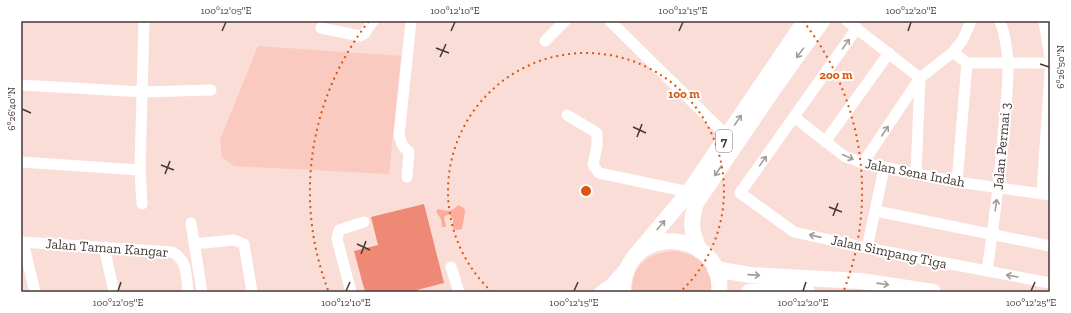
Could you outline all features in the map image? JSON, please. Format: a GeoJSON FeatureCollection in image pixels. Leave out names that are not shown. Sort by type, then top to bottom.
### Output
{"type":"FeatureCollection","features":[{"type":"Feature","properties":{"kind":"highway","name":"7"},"geometry":{"type":"LineString","coordinates":[[623,292],[624,278],[633,260],[689,192],[805,21]]}},
{"type":"Feature","properties":{"kind":"highway","name":"7"},"geometry":{"type":"LineString","coordinates":[[700,251],[693,237],[692,218],[696,203],[774,88],[822,21]]}},
{"type":"Feature","properties":{"kind":"highway","name":"7"},"geometry":{"type":"LineString","coordinates":[[633,260],[646,247],[658,242],[670,240],[683,242],[707,256],[715,269],[718,279],[719,292]]}},
{"type":"Feature","properties":{"kind":"highway"},"geometry":{"type":"LineString","coordinates":[[715,269],[750,275],[861,281],[933,292]]}},
{"type":"Feature","properties":{"kind":"highway"},"geometry":{"type":"LineString","coordinates":[[749,292],[786,290],[807,292]]}},
{"type":"Feature","properties":{"kind":"main road","name":"7"},"geometry":{"type":"LineString","coordinates":[[601,292],[611,285],[633,260]]}},
{"type":"Feature","properties":{"kind":"street"},"geometry":{"type":"LineString","coordinates":[[142,204],[140,170],[144,21]]}},
{"type":"Feature","properties":{"kind":"street"},"geometry":{"type":"LineString","coordinates":[[321,28],[360,36],[365,33],[373,21]]}},
{"type":"Feature","properties":{"kind":"street"},"geometry":{"type":"LineString","coordinates":[[407,177],[409,152],[403,146],[399,136],[412,21]]}},
{"type":"Feature","properties":{"kind":"street"},"geometry":{"type":"LineString","coordinates":[[545,41],[565,21]]}},
{"type":"Feature","properties":{"kind":"street"},"geometry":{"type":"LineString","coordinates":[[610,21],[727,136]]}},
{"type":"Feature","properties":{"kind":"street"},"geometry":{"type":"LineString","coordinates":[[847,21],[920,78]]}},
{"type":"Feature","properties":{"kind":"street"},"geometry":{"type":"LineString","coordinates":[[863,163],[920,78],[953,52],[962,41],[971,21]]}},
{"type":"Feature","properties":{"kind":"street","name":"Jalan Permai 3"},"geometry":{"type":"LineString","coordinates":[[987,272],[999,188],[1009,62],[1007,39],[1000,21]]}},
{"type":"Feature","properties":{"kind":"street"},"geometry":{"type":"LineString","coordinates":[[1044,21],[1050,57]]}},
{"type":"Feature","properties":{"kind":"street"},"geometry":{"type":"LineString","coordinates":[[794,117],[857,28]]}},
{"type":"Feature","properties":{"kind":"street"},"geometry":{"type":"LineString","coordinates":[[953,52],[967,63],[1050,63]]}},
{"type":"Feature","properties":{"kind":"street"},"geometry":{"type":"LineString","coordinates":[[825,142],[889,53]]}},
{"type":"Feature","properties":{"kind":"street"},"geometry":{"type":"LineString","coordinates":[[957,182],[967,63]]}},
{"type":"Feature","properties":{"kind":"street"},"geometry":{"type":"LineString","coordinates":[[1046,195],[1050,72]]}},
{"type":"Feature","properties":{"kind":"street"},"geometry":{"type":"LineString","coordinates":[[916,174],[920,78]]}},
{"type":"Feature","properties":{"kind":"street"},"geometry":{"type":"LineString","coordinates":[[21,85],[143,92],[211,90]]}},
{"type":"Feature","properties":{"kind":"street"},"geometry":{"type":"LineString","coordinates":[[567,115],[597,133],[597,146],[593,166],[599,173],[689,192]]}},
{"type":"Feature","properties":{"kind":"street","name":"Jalan Sena Indah"},"geometry":{"type":"LineString","coordinates":[[794,117],[844,156],[863,163],[884,169],[957,182],[1046,195]]}},
{"type":"Feature","properties":{"kind":"street","name":"Jalan Simpang Tiga"},"geometry":{"type":"LineString","coordinates":[[794,117],[740,193],[794,232],[987,272],[1050,283]]}},
{"type":"Feature","properties":{"kind":"street"},"geometry":{"type":"LineString","coordinates":[[21,162],[140,170]]}},
{"type":"Feature","properties":{"kind":"street"},"geometry":{"type":"LineString","coordinates":[[867,248],[884,169]]}},
{"type":"Feature","properties":{"kind":"street"},"geometry":{"type":"LineString","coordinates":[[876,211],[1050,246]]}},
{"type":"Feature","properties":{"kind":"street"},"geometry":{"type":"LineString","coordinates":[[351,292],[337,240],[339,230],[364,222]]}},
{"type":"Feature","properties":{"kind":"street"},"geometry":{"type":"LineString","coordinates":[[191,223],[202,292]]}},
{"type":"Feature","properties":{"kind":"street"},"geometry":{"type":"LineString","coordinates":[[194,244],[234,240],[244,244],[252,292]]}},
{"type":"Feature","properties":{"kind":"street"},"geometry":{"type":"LineString","coordinates":[[22,242],[35,292]]}},
{"type":"Feature","properties":{"kind":"street","name":"Jalan Taman Kangar"},"geometry":{"type":"LineString","coordinates":[[22,242],[172,252],[180,256],[184,262],[188,292]]}},
{"type":"Feature","properties":{"kind":"street"},"geometry":{"type":"LineString","coordinates":[[104,247],[114,292]]}},
{"type":"Feature","properties":{"kind":"street"},"geometry":{"type":"LineString","coordinates":[[451,267],[457,289]]}},
{"type":"Feature","properties":{"kind":"shaded area"},"geometry":{"type":"Polygon","coordinates":[[[258,46],[401,56],[389,174],[234,166],[222,157],[220,140],[258,46]]]}},
{"type":"Feature","properties":{"kind":"shaded area"},"geometry":{"type":"Polygon","coordinates":[[[458,205],[464,208],[465,211],[462,229],[456,230],[453,228],[453,219],[449,214],[444,217],[446,227],[442,227],[441,219],[436,212],[438,209],[446,211],[451,210],[456,208],[458,205]]]}},
{"type":"Feature","properties":{"kind":"shaded area"},"geometry":{"type":"Polygon","coordinates":[[[674,251],[692,255],[703,262],[709,274],[714,292],[632,292],[635,274],[643,262],[656,254],[674,251]]]}},
{"type":"Feature","properties":{"kind":"building"},"geometry":{"type":"Polygon","coordinates":[[[424,204],[444,283],[417,290],[418,292],[365,292],[354,251],[378,245],[371,217],[424,204]]]}}]}
